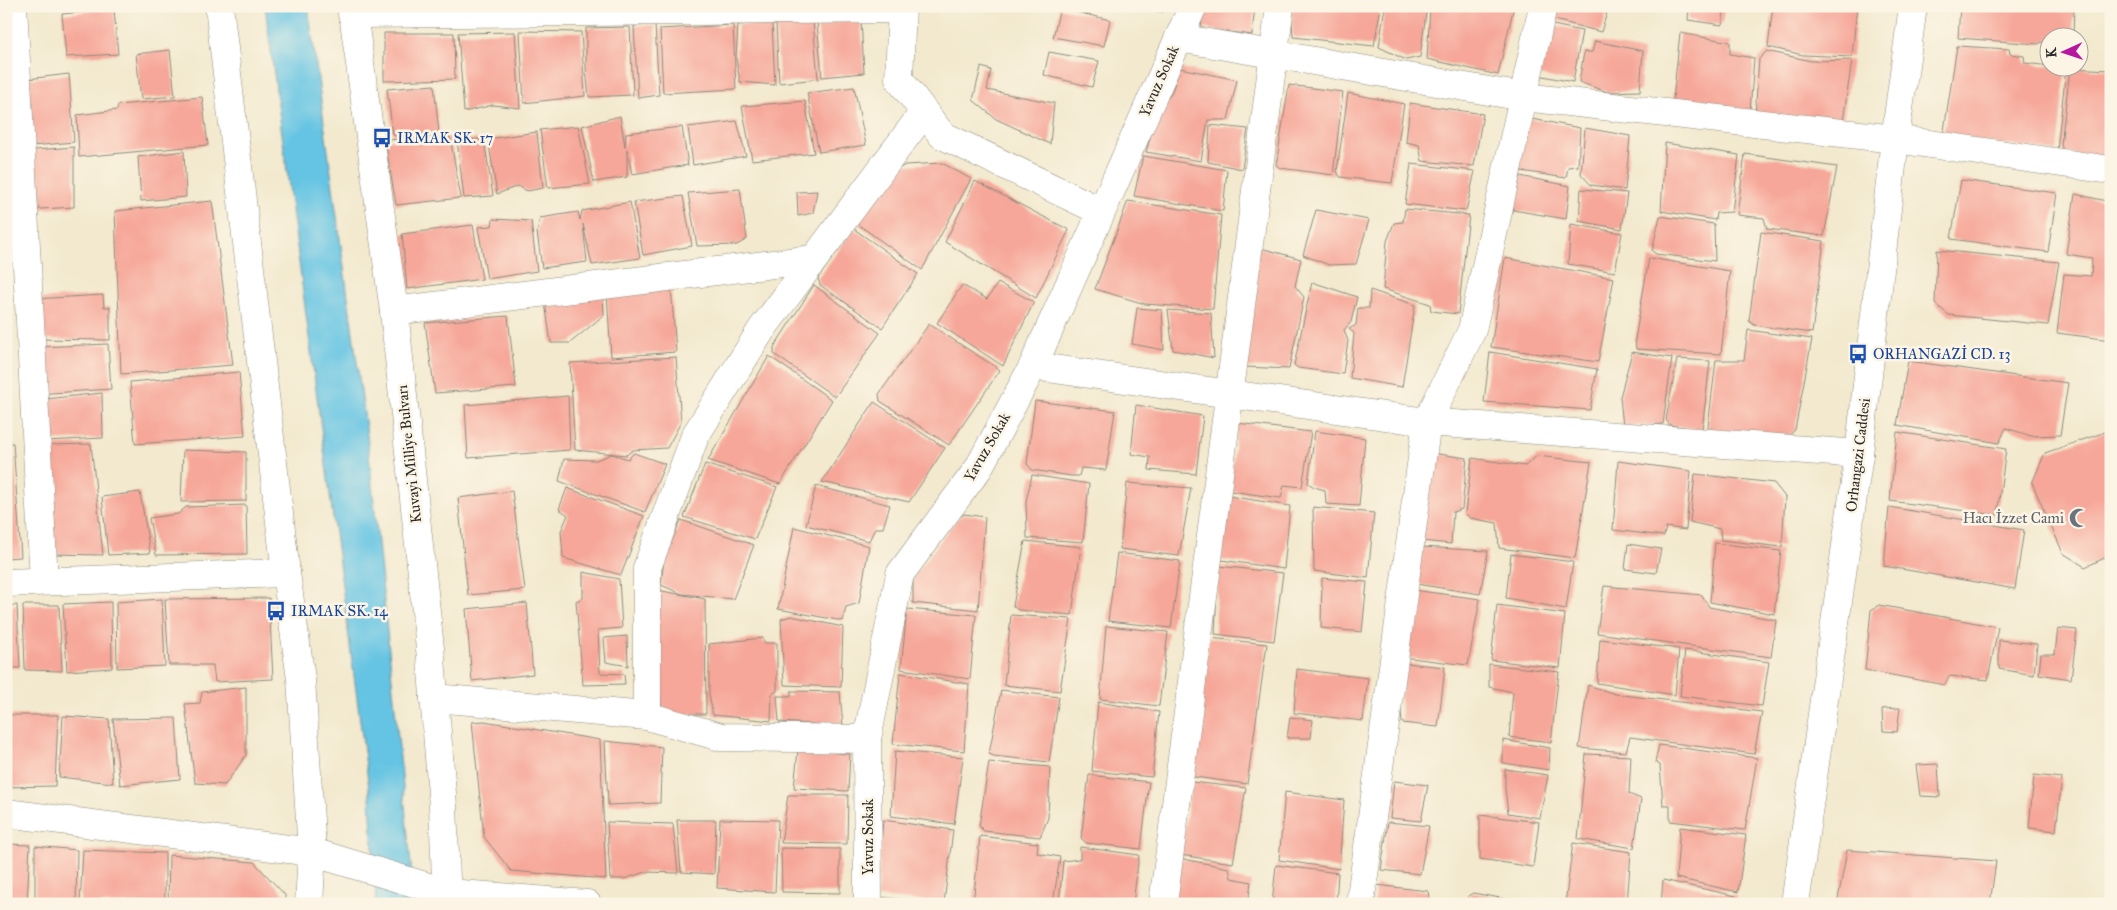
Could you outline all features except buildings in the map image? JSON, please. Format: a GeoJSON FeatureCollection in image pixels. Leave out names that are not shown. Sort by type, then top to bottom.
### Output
{"type":"FeatureCollection","features":[{"type":"Feature","properties":{"kind":"street"},"geometry":{"type":"LineString","coordinates":[[13,6],[44,581]]}},
{"type":"Feature","properties":{"kind":"street"},"geometry":{"type":"LineString","coordinates":[[218,6],[286,573],[301,679],[312,852],[309,904]]}},
{"type":"Feature","properties":{"kind":"street","name":"Yavuz Sokak"},"geometry":{"type":"LineString","coordinates":[[868,904],[867,739],[900,574],[978,469],[1033,366],[1100,211],[1193,6]]}},
{"type":"Feature","properties":{"kind":"street"},"geometry":{"type":"LineString","coordinates":[[1163,904],[1280,6]]}},
{"type":"Feature","properties":{"kind":"street"},"geometry":{"type":"LineString","coordinates":[[1360,904],[1427,422],[1472,330],[1543,6]]}},
{"type":"Feature","properties":{"kind":"street","name":"Orhangazi Caddesi"},"geometry":{"type":"LineString","coordinates":[[1795,904],[1859,454],[1895,139],[1914,6]]}},
{"type":"Feature","properties":{"kind":"street"},"geometry":{"type":"LineString","coordinates":[[352,10],[901,7],[899,79],[942,135],[1100,211]]}},
{"type":"Feature","properties":{"kind":"street","name":"Kuvayi Milliye Bulvarı"},"geometry":{"type":"LineString","coordinates":[[352,10],[394,311],[434,698],[448,898]]}},
{"type":"Feature","properties":{"kind":"street"},"geometry":{"type":"LineString","coordinates":[[1178,38],[1524,97],[1895,139],[2111,170]]}},
{"type":"Feature","properties":{"kind":"street"},"geometry":{"type":"LineString","coordinates":[[648,716],[648,568],[695,436],[762,329],[924,112]]}},
{"type":"Feature","properties":{"kind":"street"},"geometry":{"type":"LineString","coordinates":[[394,311],[814,259]]}},
{"type":"Feature","properties":{"kind":"street"},"geometry":{"type":"LineString","coordinates":[[1033,366],[1427,422],[1859,454]]}},
{"type":"Feature","properties":{"kind":"street"},"geometry":{"type":"LineString","coordinates":[[6,583],[286,573]]}},
{"type":"Feature","properties":{"kind":"street"},"geometry":{"type":"LineString","coordinates":[[434,698],[648,716],[721,737],[867,739]]}},
{"type":"Feature","properties":{"kind":"street"},"geometry":{"type":"LineString","coordinates":[[6,813],[312,852],[397,878],[448,898],[586,904]]}},
{"type":"Feature","properties":{"kind":"water"},"geometry":{"type":"Polygon","coordinates":[[[265,6],[308,6],[367,435],[415,904],[376,904],[370,796],[265,6]]]}},
{"type":"Feature","properties":{"kind":"place","name":"IRMAK SK. 17"},"geometry":{"type":"Point","coordinates":[382,138]}},
{"type":"Feature","properties":{"kind":"place","name":"ORHANGAZİ CD. 13"},"geometry":{"type":"Point","coordinates":[1858,354]}},
{"type":"Feature","properties":{"kind":"place","name":"Hacı İzzet Cami"},"geometry":{"type":"Point","coordinates":[2079,518]}},
{"type":"Feature","properties":{"kind":"place","name":"IRMAK SK. 14"},"geometry":{"type":"Point","coordinates":[276,611]}}]}
